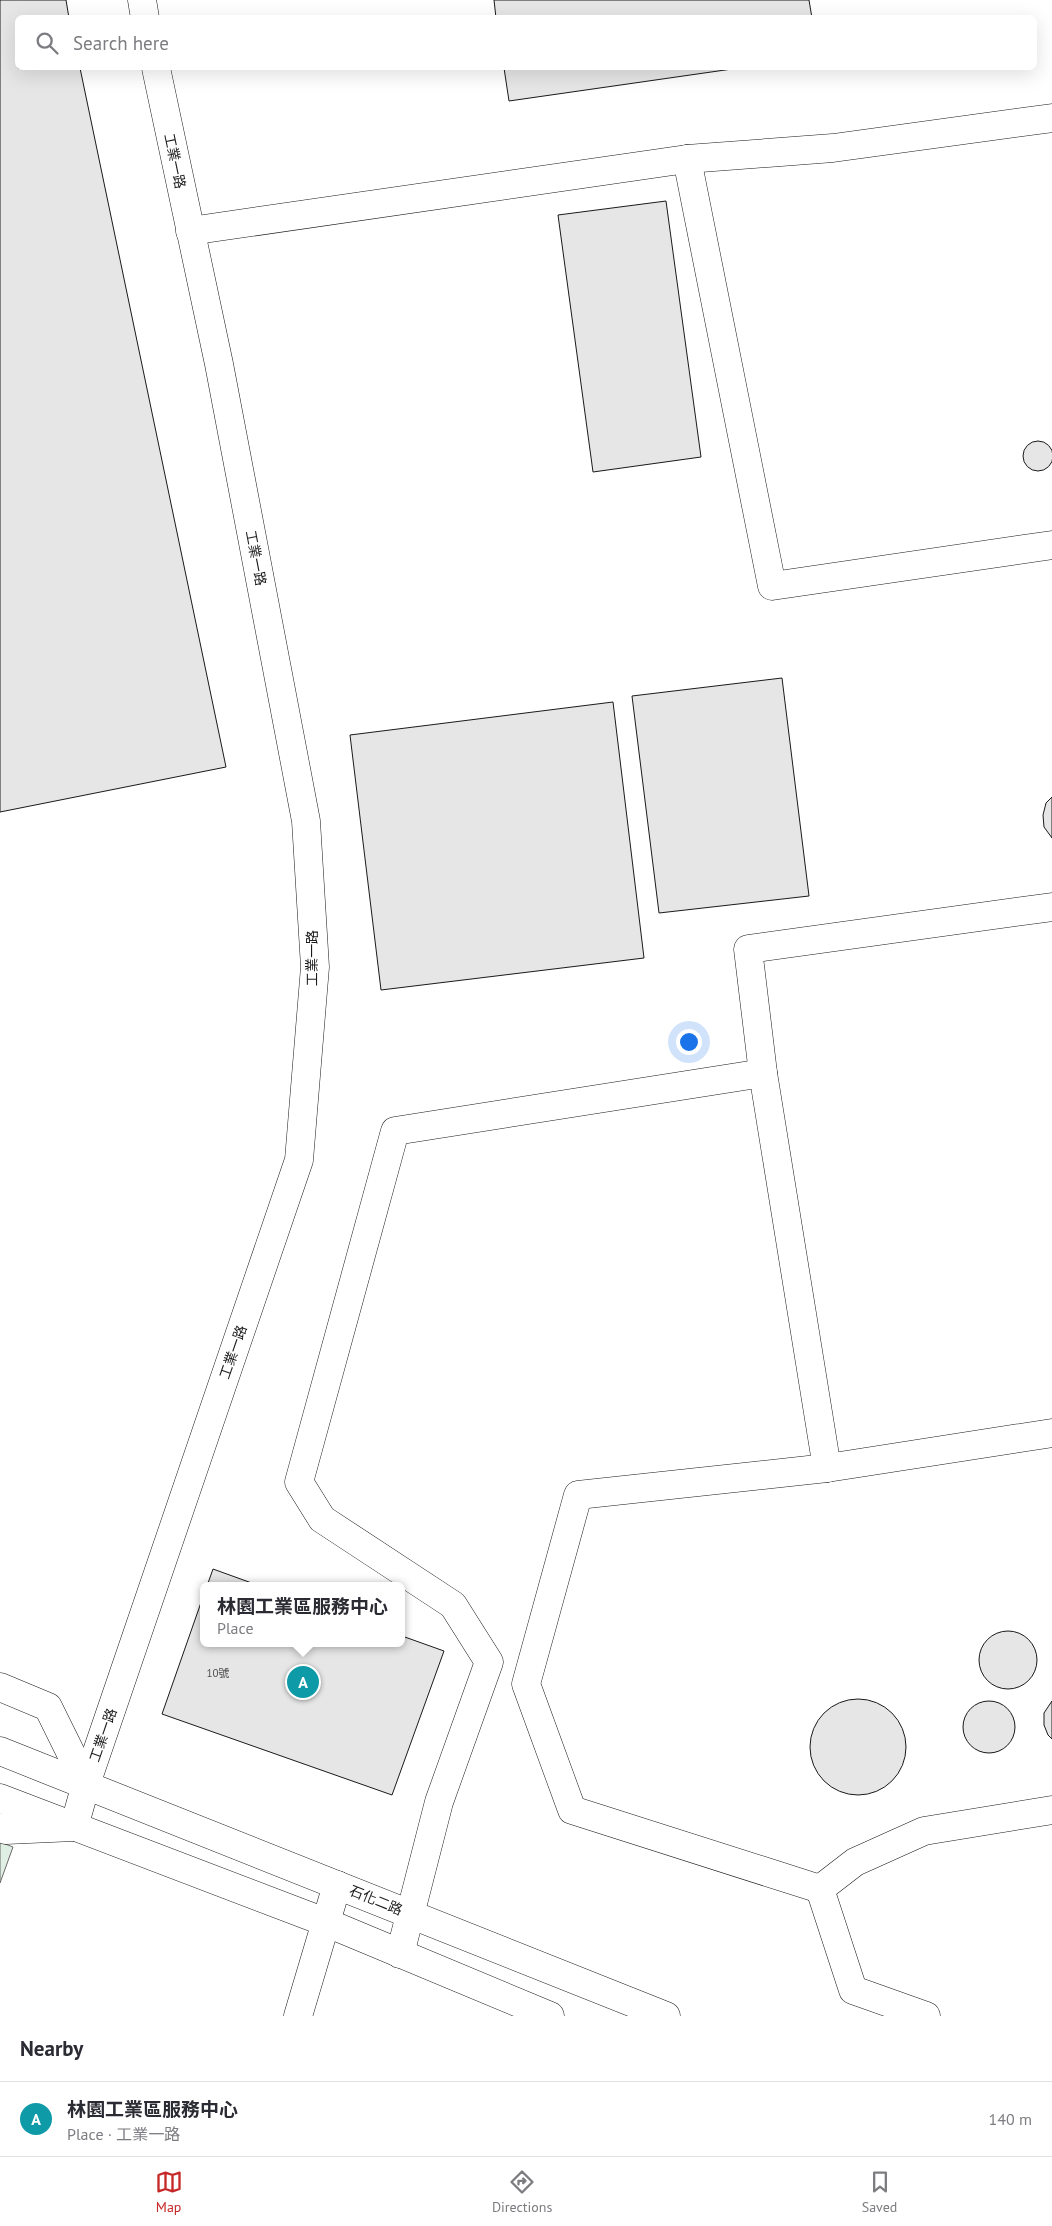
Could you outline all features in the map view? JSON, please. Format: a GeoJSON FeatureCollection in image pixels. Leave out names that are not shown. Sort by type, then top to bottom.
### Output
{"type":"FeatureCollection","features":[{"type":"Feature","properties":{"kind":"street"},"geometry":{"type":"LineString","coordinates":[[142,0],[144,15]]}},
{"type":"Feature","properties":{"kind":"street","name":"工業一路"},"geometry":{"type":"LineString","coordinates":[[74,1827],[86,1784],[299,1160],[314,968],[306,822],[219,364],[156,70]]}},
{"type":"Feature","properties":{"kind":"street"},"geometry":{"type":"LineString","coordinates":[[190,231],[687,159],[833,148],[1052,118]]}},
{"type":"Feature","properties":{"kind":"street"},"geometry":{"type":"LineString","coordinates":[[687,159],[772,586],[1052,545]]}},
{"type":"Feature","properties":{"kind":"street"},"geometry":{"type":"LineString","coordinates":[[827,1468],[763,1073],[748,949],[1052,907]]}},
{"type":"Feature","properties":{"kind":"street"},"geometry":{"type":"LineString","coordinates":[[526,1684],[489,1662],[453,1605],[322,1519],[299,1482],[395,1132],[763,1073]]}},
{"type":"Feature","properties":{"kind":"street"},"geometry":{"type":"LineString","coordinates":[[820,1889],[572,1810],[526,1684],[578,1495],[827,1468],[1052,1433]]}},
{"type":"Feature","properties":{"kind":"street"},"geometry":{"type":"LineString","coordinates":[[400,1954],[439,1802],[489,1662]]}},
{"type":"Feature","properties":{"kind":"street"},"geometry":{"type":"LineString","coordinates":[[0,1687],[48,1706],[86,1784]]}},
{"type":"Feature","properties":{"kind":"street","name":"石化二路"},"geometry":{"type":"LineString","coordinates":[[0,1751],[666,2016]]}},
{"type":"Feature","properties":{"kind":"street"},"geometry":{"type":"LineString","coordinates":[[0,1798],[325,1922],[550,2016]]}},
{"type":"Feature","properties":{"kind":"street"},"geometry":{"type":"LineString","coordinates":[[820,1889],[855,1862],[924,1832],[1052,1810]]}},
{"type":"Feature","properties":{"kind":"street"},"geometry":{"type":"LineString","coordinates":[[0,1827],[6,1830],[74,1827]]}},
{"type":"Feature","properties":{"kind":"street"},"geometry":{"type":"LineString","coordinates":[[298,2016],[337,1885]]}},
{"type":"Feature","properties":{"kind":"street"},"geometry":{"type":"LineString","coordinates":[[820,1889],[853,1990],[926,2016]]}},
{"type":"Feature","properties":{"kind":"green space"},"geometry":{"type":"Polygon","coordinates":[[[0,1842],[13,1847],[0,1883],[0,1842]]]}},
{"type":"Feature","properties":{"kind":"building"},"geometry":{"type":"Polygon","coordinates":[[[0,0],[66,0],[68,15],[15,15],[15,70],[80,70],[226,767],[0,812],[0,0]]]}},
{"type":"Feature","properties":{"kind":"building"},"geometry":{"type":"Polygon","coordinates":[[[494,0],[809,0],[812,15],[496,15],[494,0]]]}},
{"type":"Feature","properties":{"kind":"building"},"geometry":{"type":"Polygon","coordinates":[[[504,70],[725,70],[509,101],[504,70]]]}},
{"type":"Feature","properties":{"kind":"building"},"geometry":{"type":"Polygon","coordinates":[[[666,201],[701,457],[593,472],[558,215],[666,201]]]}},
{"type":"Feature","properties":{"kind":"building"},"geometry":{"type":"Polygon","coordinates":[[[1038,441],[1049,445],[1053,456],[1049,467],[1038,471],[1027,467],[1023,456],[1027,445],[1038,441]]]}},
{"type":"Feature","properties":{"kind":"building"},"geometry":{"type":"Polygon","coordinates":[[[782,678],[809,896],[659,913],[632,696],[782,678]]]}},
{"type":"Feature","properties":{"kind":"building"},"geometry":{"type":"Polygon","coordinates":[[[613,702],[644,958],[381,990],[350,735],[613,702]]]}},
{"type":"Feature","properties":{"kind":"building"},"geometry":{"type":"Polygon","coordinates":[[[1052,797],[1052,838],[1044,827],[1043,815],[1046,803],[1052,797]]]}},
{"type":"Feature","properties":{"kind":"building"},"geometry":{"type":"Polygon","coordinates":[[[213,1569],[249,1582],[208,1582],[213,1569]]]}},
{"type":"Feature","properties":{"kind":"building"},"geometry":{"type":"Polygon","coordinates":[[[200,1605],[200,1647],[405,1647],[405,1637],[444,1651],[392,1795],[162,1714],[200,1605]]]}},
{"type":"Feature","properties":{"kind":"building"},"geometry":{"type":"Polygon","coordinates":[[[1008,1631],[1019,1633],[1032,1644],[1037,1660],[1035,1671],[1024,1684],[1008,1689],[997,1687],[984,1676],[979,1660],[981,1649],[992,1636],[1008,1631]]]}},
{"type":"Feature","properties":{"kind":"building"},"geometry":{"type":"Polygon","coordinates":[[[858,1699],[876,1703],[892,1713],[902,1729],[906,1747],[902,1765],[892,1781],[876,1791],[858,1795],[840,1791],[824,1781],[814,1765],[810,1747],[814,1729],[824,1713],[840,1703],[858,1699]]]}},
{"type":"Feature","properties":{"kind":"building"},"geometry":{"type":"Polygon","coordinates":[[[989,1701],[999,1703],[1007,1709],[1013,1717],[1015,1727],[1013,1737],[1007,1745],[999,1751],[989,1753],[979,1751],[971,1745],[965,1737],[963,1727],[965,1717],[971,1709],[979,1703],[989,1701]]]}},
{"type":"Feature","properties":{"kind":"building"},"geometry":{"type":"Polygon","coordinates":[[[1052,1701],[1052,1739],[1044,1725],[1044,1713],[1052,1701]]]}},
{"type":"Feature","properties":{"kind":"place","name":"林園工業區服務中心"},"geometry":{"type":"Point","coordinates":[303,1682]}}]}
